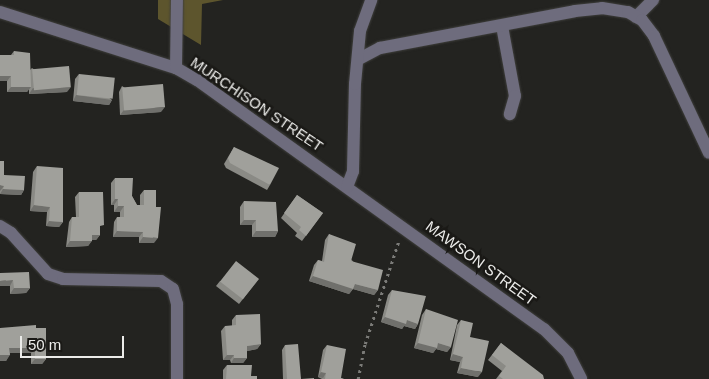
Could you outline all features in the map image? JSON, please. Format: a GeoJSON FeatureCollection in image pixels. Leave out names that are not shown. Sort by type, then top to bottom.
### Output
{"type":"FeatureCollection","features":[{"type":"Feature","properties":{"kind":"street"},"geometry":{"type":"LineString","coordinates":[[176,68],[177,0]]}},
{"type":"Feature","properties":{"kind":"street"},"geometry":{"type":"LineString","coordinates":[[347,187],[353,171],[355,84],[359,59],[360,30],[371,0]]}},
{"type":"Feature","properties":{"kind":"street"},"geometry":{"type":"LineString","coordinates":[[636,17],[653,0]]}},
{"type":"Feature","properties":{"kind":"street"},"geometry":{"type":"LineString","coordinates":[[359,59],[380,48],[602,8],[636,17],[654,36],[709,153]]}},
{"type":"Feature","properties":{"kind":"street","name":"MURCHISON STREET"},"geometry":{"type":"LineString","coordinates":[[0,12],[176,68],[347,187]]}},
{"type":"Feature","properties":{"kind":"street"},"geometry":{"type":"LineString","coordinates":[[502,26],[515,96],[510,114]]}},
{"type":"Feature","properties":{"kind":"street","name":"MAWSON STREET"},"geometry":{"type":"LineString","coordinates":[[347,187],[544,329],[568,353],[581,379]]}},
{"type":"Feature","properties":{"kind":"street"},"geometry":{"type":"LineString","coordinates":[[0,226],[11,233],[48,274],[63,279],[161,280],[173,289],[177,304],[177,379]]}},
{"type":"Feature","properties":{"kind":"path"},"geometry":{"type":"LineString","coordinates":[[358,379],[366,344],[403,227]]}},
{"type":"Feature","properties":{"kind":"shaded area"},"geometry":{"type":"Polygon","coordinates":[[[158,0],[223,0],[202,4],[201,45],[158,19],[158,0]]]}},
{"type":"Feature","properties":{"kind":"building"},"geometry":{"type":"Polygon","coordinates":[[[14,51],[30,53],[31,87],[11,87],[11,76],[0,76],[0,55],[14,55],[14,51]]]}},
{"type":"Feature","properties":{"kind":"building"},"geometry":{"type":"Polygon","coordinates":[[[69,66],[71,87],[34,90],[32,69],[69,66]]]}},
{"type":"Feature","properties":{"kind":"building"},"geometry":{"type":"Polygon","coordinates":[[[79,74],[115,78],[113,99],[77,95],[79,74]]]}},
{"type":"Feature","properties":{"kind":"building"},"geometry":{"type":"Polygon","coordinates":[[[163,84],[165,107],[124,110],[122,88],[163,84]]]}},
{"type":"Feature","properties":{"kind":"building"},"geometry":{"type":"Polygon","coordinates":[[[234,147],[279,168],[270,185],[230,163],[228,158],[234,147]]]}},
{"type":"Feature","properties":{"kind":"building"},"geometry":{"type":"Polygon","coordinates":[[[0,161],[4,161],[4,175],[25,176],[24,190],[3,189],[4,186],[0,185],[0,161]]]}},
{"type":"Feature","properties":{"kind":"building"},"geometry":{"type":"Polygon","coordinates":[[[37,166],[63,168],[63,222],[49,221],[50,207],[34,205],[37,166]]]}},
{"type":"Feature","properties":{"kind":"building"},"geometry":{"type":"Polygon","coordinates":[[[115,178],[133,178],[132,196],[137,205],[144,205],[144,190],[156,190],[156,207],[161,207],[158,238],[143,237],[143,232],[117,231],[117,217],[124,217],[124,206],[118,206],[118,199],[115,199],[115,178]]]}},
{"type":"Feature","properties":{"kind":"building"},"geometry":{"type":"Polygon","coordinates":[[[79,192],[103,192],[104,225],[100,226],[100,235],[92,235],[92,241],[70,241],[72,217],[79,217],[79,192]]]}},
{"type":"Feature","properties":{"kind":"building"},"geometry":{"type":"Polygon","coordinates":[[[297,195],[323,213],[306,236],[299,230],[301,227],[284,213],[297,195]]]}},
{"type":"Feature","properties":{"kind":"building"},"geometry":{"type":"Polygon","coordinates":[[[244,201],[276,202],[278,231],[256,231],[256,220],[244,220],[244,201]]]}},
{"type":"Feature","properties":{"kind":"building"},"geometry":{"type":"Polygon","coordinates":[[[329,234],[356,244],[351,261],[383,270],[378,290],[355,284],[353,289],[313,276],[318,260],[324,262],[329,234]]]}},
{"type":"Feature","properties":{"kind":"building"},"geometry":{"type":"Polygon","coordinates":[[[236,261],[259,279],[243,299],[220,281],[236,261]]]}},
{"type":"Feature","properties":{"kind":"building"},"geometry":{"type":"Polygon","coordinates":[[[29,272],[30,288],[14,288],[13,280],[0,281],[0,273],[29,272]]]}},
{"type":"Feature","properties":{"kind":"building"},"geometry":{"type":"Polygon","coordinates":[[[392,290],[426,296],[418,324],[407,320],[406,324],[385,317],[392,290]]]}},
{"type":"Feature","properties":{"kind":"building"},"geometry":{"type":"Polygon","coordinates":[[[426,309],[458,320],[451,347],[438,343],[437,348],[418,343],[426,309]]]}},
{"type":"Feature","properties":{"kind":"building"},"geometry":{"type":"Polygon","coordinates":[[[260,314],[261,344],[247,346],[247,358],[234,358],[234,355],[227,355],[225,326],[236,325],[236,315],[260,314]]]}},
{"type":"Feature","properties":{"kind":"building"},"geometry":{"type":"Polygon","coordinates":[[[461,320],[473,323],[470,337],[489,341],[482,372],[461,368],[463,357],[453,354],[461,320]]]}},
{"type":"Feature","properties":{"kind":"building"},"geometry":{"type":"Polygon","coordinates":[[[36,325],[36,328],[46,328],[46,359],[35,359],[35,348],[9,348],[10,355],[0,355],[0,328],[36,325]]]}},
{"type":"Feature","properties":{"kind":"building"},"geometry":{"type":"Polygon","coordinates":[[[501,343],[543,375],[544,379],[503,379],[499,376],[506,366],[492,355],[501,343]]]}},
{"type":"Feature","properties":{"kind":"building"},"geometry":{"type":"Polygon","coordinates":[[[298,344],[301,379],[287,379],[285,345],[298,344]]]}},
{"type":"Feature","properties":{"kind":"building"},"geometry":{"type":"Polygon","coordinates":[[[327,345],[346,349],[341,378],[344,379],[325,379],[326,373],[321,372],[327,345]]]}},
{"type":"Feature","properties":{"kind":"building"},"geometry":{"type":"Polygon","coordinates":[[[227,365],[252,365],[251,376],[257,376],[257,379],[226,379],[227,365]]]}}]}
